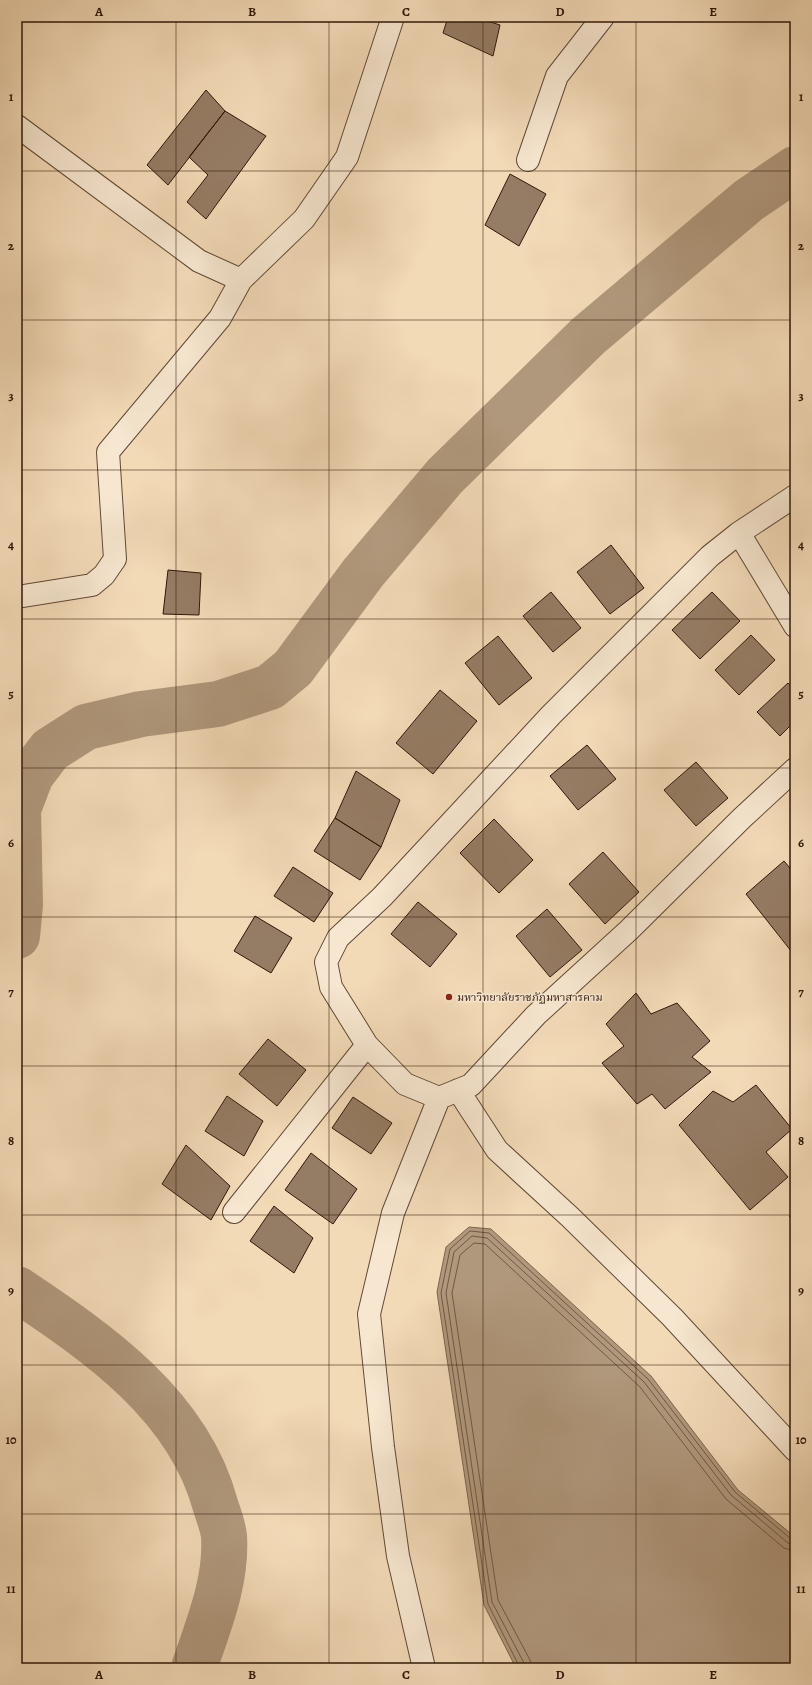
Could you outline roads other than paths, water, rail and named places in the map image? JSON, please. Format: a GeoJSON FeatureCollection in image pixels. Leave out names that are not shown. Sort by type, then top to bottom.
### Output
{"type":"FeatureCollection","features":[{"type":"Feature","properties":{"kind":"street"},"geometry":{"type":"LineString","coordinates":[[17,597],[92,585],[104,575],[115,559],[108,452],[220,318],[241,280],[304,219],[347,157],[393,17]]}},
{"type":"Feature","properties":{"kind":"street"},"geometry":{"type":"LineString","coordinates":[[528,160],[557,76],[603,17]]}},
{"type":"Feature","properties":{"kind":"street"},"geometry":{"type":"LineString","coordinates":[[17,126],[199,261],[241,280]]}},
{"type":"Feature","properties":{"kind":"street"},"geometry":{"type":"LineString","coordinates":[[795,496],[739,533],[710,556],[551,715],[382,897],[338,938],[326,962],[331,987],[367,1045],[405,1084],[448,1094],[471,1085],[536,1016],[629,930],[742,818],[795,769]]}},
{"type":"Feature","properties":{"kind":"street"},"geometry":{"type":"LineString","coordinates":[[739,533],[795,626]]}},
{"type":"Feature","properties":{"kind":"street"},"geometry":{"type":"LineString","coordinates":[[234,1212],[367,1045]]}},
{"type":"Feature","properties":{"kind":"street"},"geometry":{"type":"LineString","coordinates":[[448,1094],[497,1150],[570,1217],[672,1317],[795,1450]]}},
{"type":"Feature","properties":{"kind":"street"},"geometry":{"type":"LineString","coordinates":[[424,1668],[398,1556],[383,1447],[369,1314],[393,1212],[448,1094]]}},
{"type":"Feature","properties":{"kind":"water"},"geometry":{"type":"Polygon","coordinates":[[[469,1227],[491,1229],[651,1376],[738,1490],[795,1537],[795,1668],[517,1668],[515,1666],[484,1605],[437,1292],[446,1247],[469,1227]]]}},
{"type":"Feature","properties":{"kind":"waterway"},"geometry":{"type":"LineString","coordinates":[[17,936],[20,904],[18,809],[31,775],[50,750],[86,727],[141,714],[218,704],[270,687],[293,668],[363,573],[445,476],[588,336],[749,200],[795,169]]}},
{"type":"Feature","properties":{"kind":"waterway"},"geometry":{"type":"LineString","coordinates":[[17,1289],[78,1331],[136,1380],[162,1407],[184,1436],[202,1469],[223,1528],[224,1553],[220,1587],[194,1668]]}},
{"type":"Feature","properties":{"kind":"place","name":"มหาวิทยาลัยราชภัฏมหาสารคาม"},"geometry":{"type":"Point","coordinates":[449,997]}}]}
